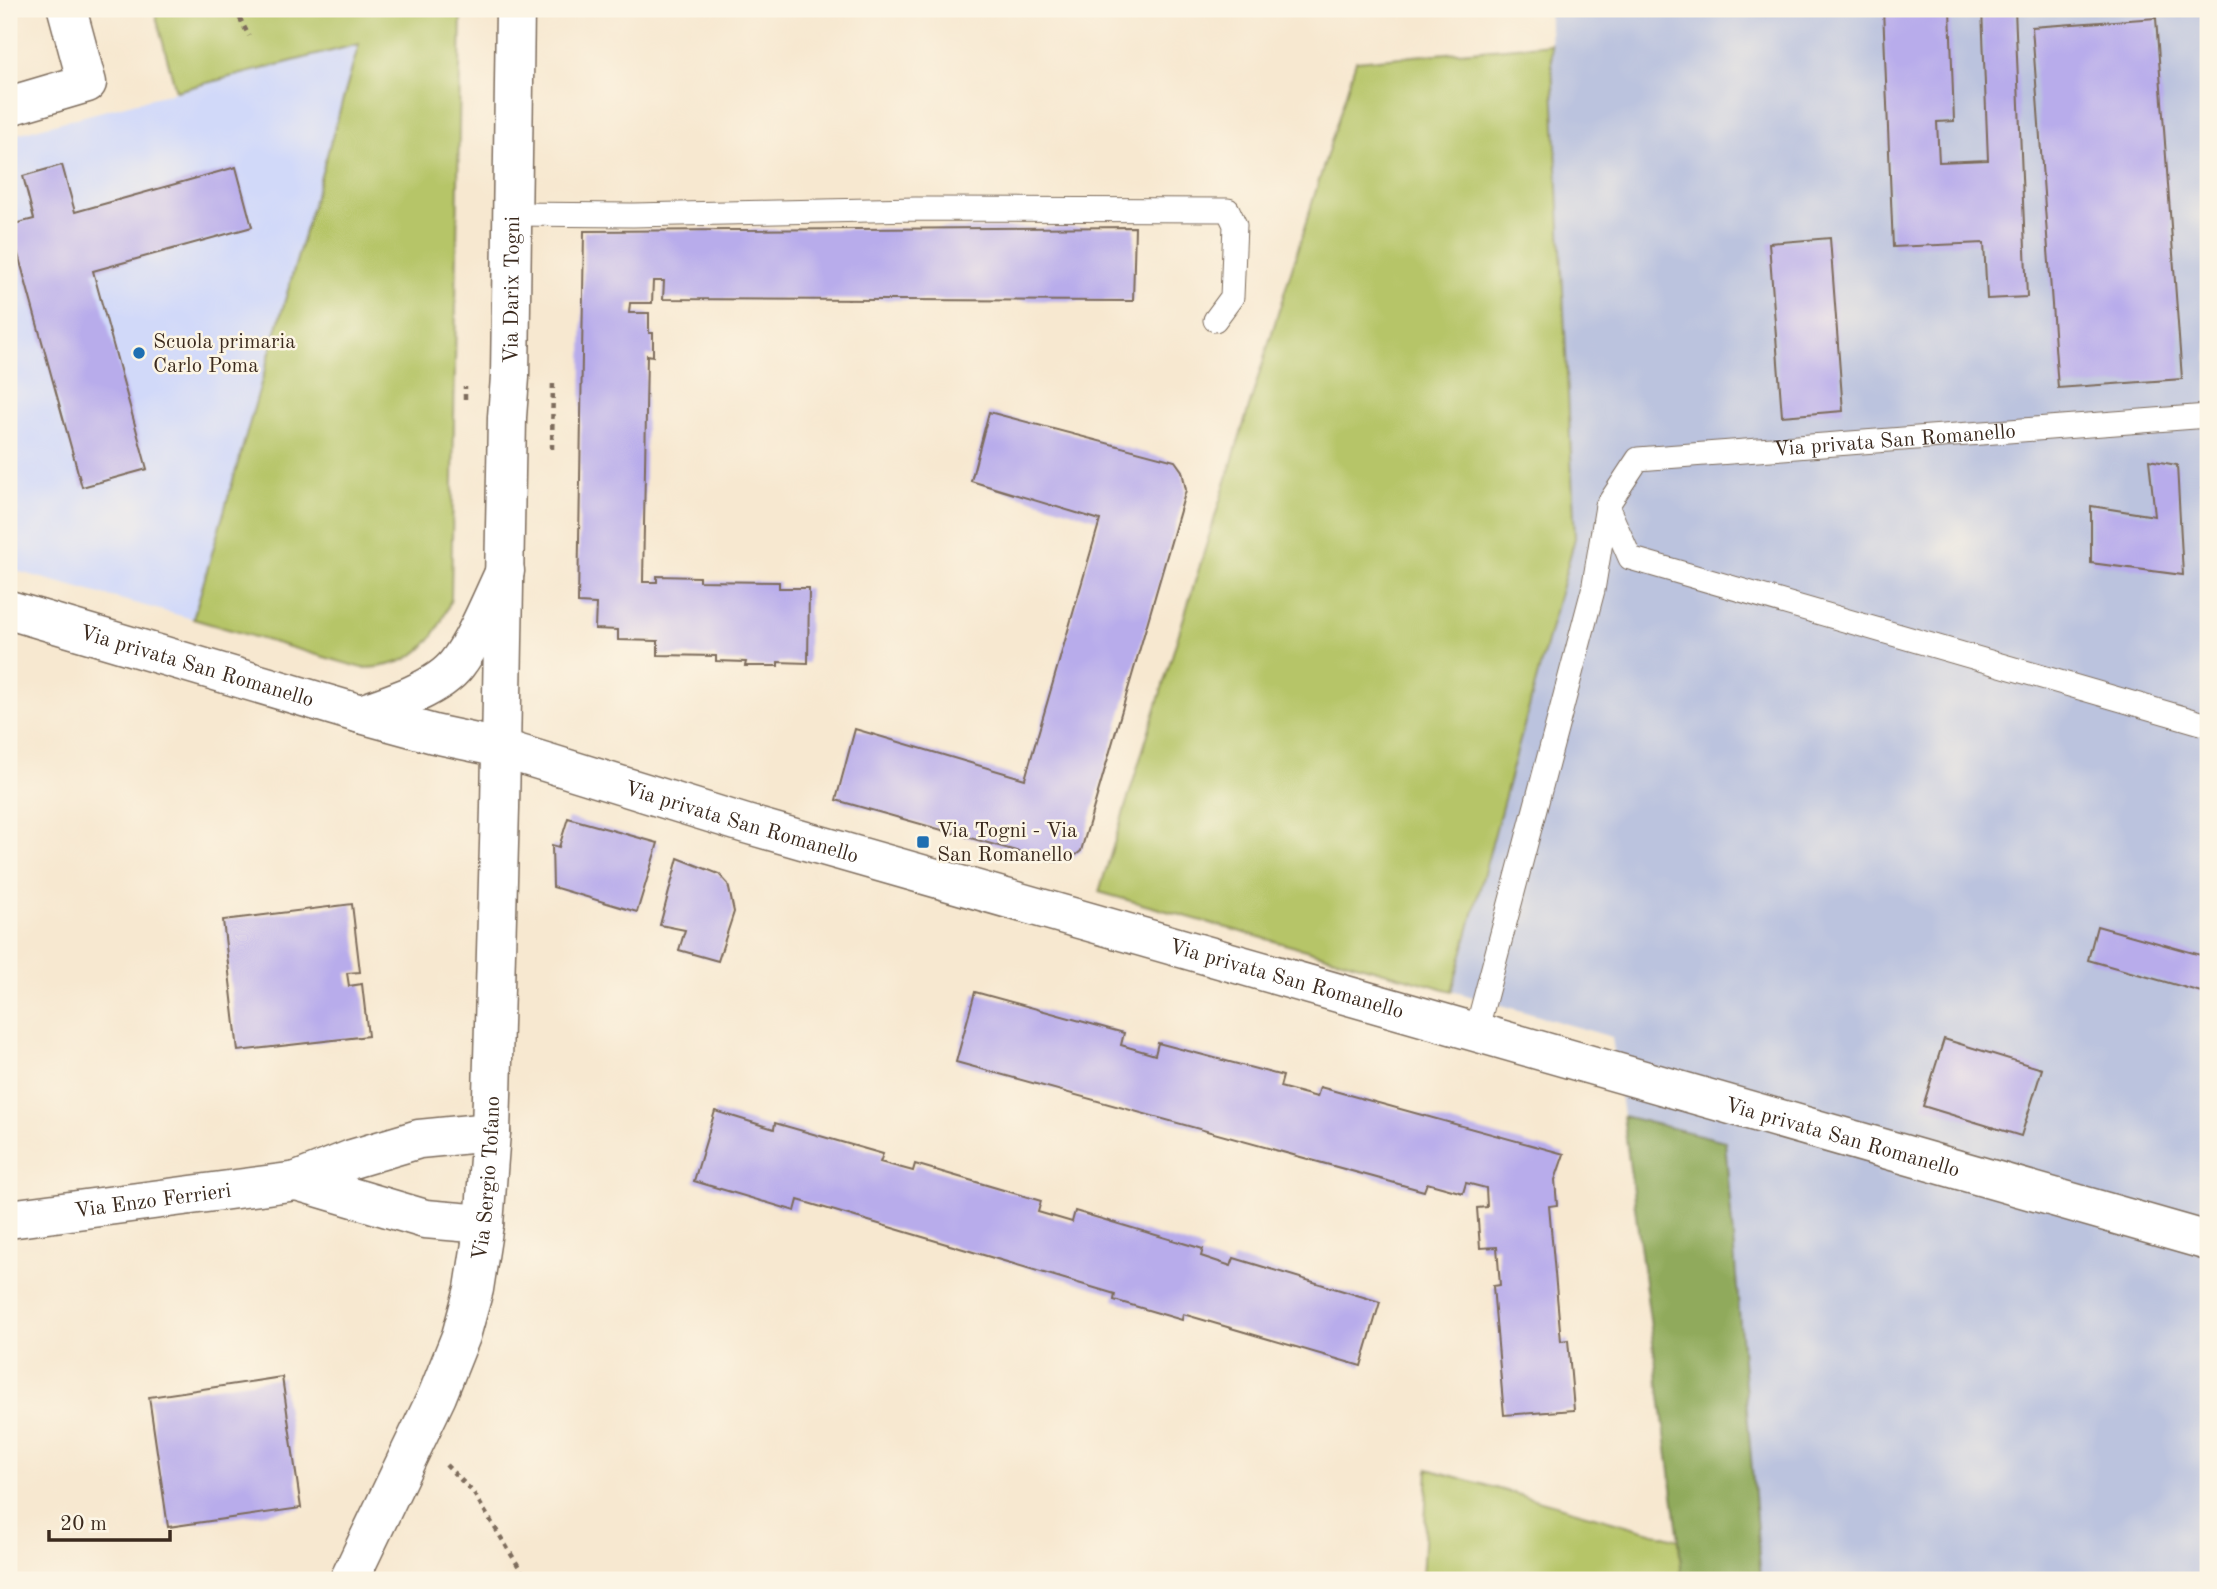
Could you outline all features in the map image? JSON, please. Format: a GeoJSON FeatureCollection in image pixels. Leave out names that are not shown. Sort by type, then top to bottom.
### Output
{"type":"FeatureCollection","features":[{"type":"Feature","properties":{"kind":"street"},"geometry":{"type":"LineString","coordinates":[[9,106],[87,83],[67,9]]}},
{"type":"Feature","properties":{"kind":"street","name":"Via Darix Togni"},"geometry":{"type":"LineString","coordinates":[[500,748],[510,377],[511,215],[521,16]]}},
{"type":"Feature","properties":{"kind":"street","name":"Via Darix Togni"},"geometry":{"type":"LineString","coordinates":[[361,715],[417,693],[457,665],[505,571]]}},
{"type":"Feature","properties":{"kind":"street","name":"Via privata San Romanello"},"geometry":{"type":"LineString","coordinates":[[9,610],[361,715],[500,748],[747,824],[2208,1241]]}},
{"type":"Feature","properties":{"kind":"street","name":"Via Sergio Tofano"},"geometry":{"type":"LineString","coordinates":[[349,1580],[437,1396],[461,1336],[474,1289],[484,1224],[491,1132],[500,748]]}},
{"type":"Feature","properties":{"kind":"street","name":"Via Enzo Ferrieri"},"geometry":{"type":"LineString","coordinates":[[9,1219],[297,1181],[352,1159],[419,1139],[491,1132]]}},
{"type":"Feature","properties":{"kind":"street","name":"Via Enzo Ferrieri"},"geometry":{"type":"LineString","coordinates":[[297,1181],[425,1219],[484,1224]]}},
{"type":"Feature","properties":{"kind":"lane"},"geometry":{"type":"LineString","coordinates":[[511,215],[916,209],[1228,211],[1235,225],[1232,297],[1215,320]]}},
{"type":"Feature","properties":{"kind":"lane","name":"Via privata San Romanello"},"geometry":{"type":"LineString","coordinates":[[1476,1032],[1593,590],[1607,506],[1638,459],[2208,416]]}},
{"type":"Feature","properties":{"kind":"lane"},"geometry":{"type":"LineString","coordinates":[[1607,506],[1630,558],[2208,725]]}},
{"type":"Feature","properties":{"kind":"path"},"geometry":{"type":"LineString","coordinates":[[234,9],[248,36]]}},
{"type":"Feature","properties":{"kind":"path"},"geometry":{"type":"LineString","coordinates":[[552,449],[553,372]]}},
{"type":"Feature","properties":{"kind":"path"},"geometry":{"type":"LineString","coordinates":[[418,1438],[473,1492],[527,1580]]}},
{"type":"Feature","properties":{"kind":"shaded area"},"geometry":{"type":"Polygon","coordinates":[[[1549,9],[2208,9],[2208,1580],[1761,1580],[1725,1141],[1623,1116],[1612,1037],[1452,991],[1575,538],[1549,9]]]}},
{"type":"Feature","properties":{"kind":"shaded area","name":"Scuola primaria Carlo Poma"},"geometry":{"type":"Polygon","coordinates":[[[359,43],[193,619],[9,569],[9,136],[359,43]]]}},
{"type":"Feature","properties":{"kind":"green space"},"geometry":{"type":"Polygon","coordinates":[[[154,9],[461,9],[451,599],[429,641],[409,658],[380,667],[362,668],[193,619],[359,44],[176,91],[154,9]]]}},
{"type":"Feature","properties":{"kind":"green space"},"geometry":{"type":"Polygon","coordinates":[[[1551,44],[1575,538],[1452,991],[1099,892],[1356,61],[1551,44]]]}},
{"type":"Feature","properties":{"kind":"green space"},"geometry":{"type":"Polygon","coordinates":[[[1623,1116],[1725,1141],[1761,1580],[1682,1580],[1623,1116]]]}},
{"type":"Feature","properties":{"kind":"green space"},"geometry":{"type":"Polygon","coordinates":[[[1428,1469],[1679,1540],[1682,1580],[1422,1580],[1428,1469]]]}},
{"type":"Feature","properties":{"kind":"building"},"geometry":{"type":"Polygon","coordinates":[[[1883,9],[1950,9],[1954,121],[1937,122],[1939,162],[1988,160],[1982,9],[2015,9],[2027,297],[1987,299],[1984,243],[1893,247],[1883,9]]]}},
{"type":"Feature","properties":{"kind":"building"},"geometry":{"type":"Polygon","coordinates":[[[2156,18],[2182,379],[2058,388],[2032,27],[2156,18]]]}},
{"type":"Feature","properties":{"kind":"building"},"geometry":{"type":"Polygon","coordinates":[[[62,165],[75,212],[236,167],[252,227],[93,271],[147,469],[82,487],[10,225],[34,219],[23,176],[62,165]]]}},
{"type":"Feature","properties":{"kind":"building"},"geometry":{"type":"Polygon","coordinates":[[[1135,227],[1133,301],[663,299],[664,281],[653,281],[652,303],[630,303],[629,313],[649,313],[649,333],[653,333],[653,356],[647,355],[643,582],[657,582],[657,576],[699,577],[699,581],[779,582],[779,588],[809,588],[808,663],[778,662],[778,666],[745,666],[746,662],[716,661],[716,656],[658,655],[658,641],[618,640],[618,630],[595,629],[596,604],[578,603],[584,231],[1135,227]]]}},
{"type":"Feature","properties":{"kind":"building"},"geometry":{"type":"Polygon","coordinates":[[[1830,238],[1843,411],[1782,416],[1769,243],[1830,238]]]}},
{"type":"Feature","properties":{"kind":"building"},"geometry":{"type":"Polygon","coordinates":[[[989,412],[1175,461],[1182,471],[1186,490],[1081,851],[1071,859],[1055,862],[836,800],[855,729],[1025,779],[1100,520],[971,481],[989,412]]]}},
{"type":"Feature","properties":{"kind":"building"},"geometry":{"type":"Polygon","coordinates":[[[2149,460],[2177,465],[2183,575],[2091,563],[2091,506],[2155,516],[2149,460]]]}},
{"type":"Feature","properties":{"kind":"building"},"geometry":{"type":"Polygon","coordinates":[[[2202,489],[2208,489],[2206,549],[2202,489]]]}},
{"type":"Feature","properties":{"kind":"building"},"geometry":{"type":"Polygon","coordinates":[[[568,818],[658,843],[637,912],[553,887],[552,845],[559,847],[568,818]]]}},
{"type":"Feature","properties":{"kind":"building"},"geometry":{"type":"Polygon","coordinates":[[[678,858],[719,874],[728,884],[734,912],[718,961],[679,950],[685,930],[660,925],[678,858]]]}},
{"type":"Feature","properties":{"kind":"building"},"geometry":{"type":"Polygon","coordinates":[[[352,904],[360,972],[347,973],[349,986],[362,984],[368,1036],[238,1051],[223,920],[352,904]]]}},
{"type":"Feature","properties":{"kind":"building"},"geometry":{"type":"Polygon","coordinates":[[[2097,926],[2208,957],[2208,994],[2088,960],[2097,926]]]}},
{"type":"Feature","properties":{"kind":"building"},"geometry":{"type":"Polygon","coordinates":[[[975,992],[1124,1033],[1121,1045],[1155,1055],[1158,1043],[1283,1076],[1280,1087],[1317,1097],[1320,1087],[1564,1154],[1555,1180],[1557,1205],[1549,1206],[1561,1341],[1568,1340],[1574,1410],[1504,1415],[1493,1286],[1500,1285],[1497,1247],[1480,1248],[1477,1208],[1487,1207],[1486,1188],[1466,1183],[1463,1193],[1427,1183],[1424,1191],[956,1062],[975,992]]]}},
{"type":"Feature","properties":{"kind":"building"},"geometry":{"type":"Polygon","coordinates":[[[1944,1039],[2042,1069],[2021,1136],[1923,1106],[1944,1039]]]}},
{"type":"Feature","properties":{"kind":"building"},"geometry":{"type":"Polygon","coordinates":[[[715,1111],[774,1129],[775,1123],[883,1154],[880,1162],[913,1171],[915,1164],[1041,1201],[1038,1212],[1072,1222],[1075,1211],[1203,1249],[1201,1256],[1231,1266],[1234,1258],[1380,1302],[1361,1366],[1183,1314],[1182,1320],[1114,1300],[1115,1294],[798,1200],[795,1211],[694,1181],[715,1111]]]}},
{"type":"Feature","properties":{"kind":"building"},"geometry":{"type":"Polygon","coordinates":[[[282,1377],[301,1508],[168,1527],[149,1397],[282,1377]]]}},
{"type":"Feature","properties":{"kind":"place","name":"Scuola primaria Carlo Poma"},"geometry":{"type":"Point","coordinates":[139,353]}},
{"type":"Feature","properties":{"kind":"place","name":"Via Togni - Via San Romanello"},"geometry":{"type":"Point","coordinates":[923,842]}}]}
